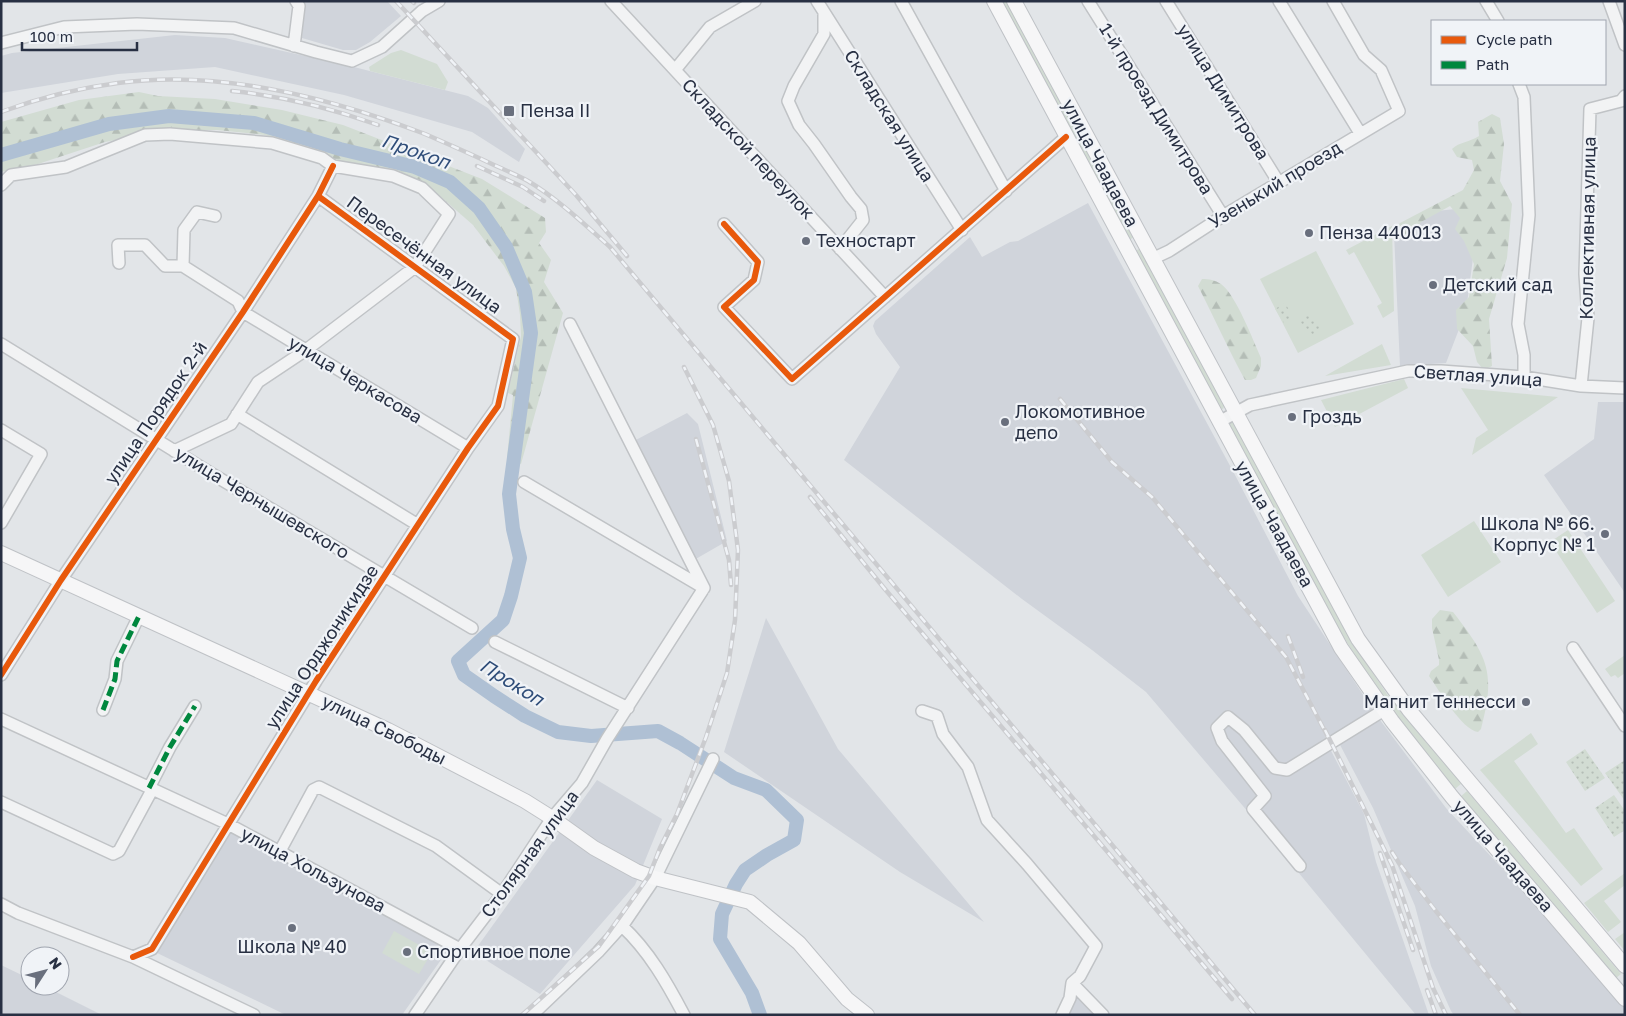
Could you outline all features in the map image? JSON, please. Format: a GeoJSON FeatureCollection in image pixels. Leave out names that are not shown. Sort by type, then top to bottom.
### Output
{"type":"FeatureCollection","features":[{"type":"Feature","properties":{"kind":"main road","name":"улица Чаадаева"},"geometry":{"type":"LineString","coordinates":[[994,1],[1341,648],[1384,710],[1452,797],[1625,999]]}},
{"type":"Feature","properties":{"kind":"main road","name":"улица Чаадаева"},"geometry":{"type":"LineString","coordinates":[[1014,1],[1358,639],[1409,710],[1625,966]]}},
{"type":"Feature","properties":{"kind":"main road","name":"улица Свободы"},"geometry":{"type":"LineString","coordinates":[[1,553],[388,730],[525,801],[594,848],[636,871],[655,878],[750,902],[799,943],[847,999],[867,1015]]}},
{"type":"Feature","properties":{"kind":"street"},"geometry":{"type":"LineString","coordinates":[[1,43],[64,27],[137,24],[234,28],[352,61],[382,47],[417,15],[439,1]]}},
{"type":"Feature","properties":{"kind":"street","name":"Складской переулок"},"geometry":{"type":"LineString","coordinates":[[611,1],[885,297]]}},
{"type":"Feature","properties":{"kind":"street"},"geometry":{"type":"LineString","coordinates":[[675,70],[710,26],[755,1]]}},
{"type":"Feature","properties":{"kind":"street","name":"Складская улица"},"geometry":{"type":"LineString","coordinates":[[817,1],[962,230]]}},
{"type":"Feature","properties":{"kind":"street"},"geometry":{"type":"LineString","coordinates":[[901,1],[1006,191]]}},
{"type":"Feature","properties":{"kind":"street","name":"1-й проезд Димитрова"},"geometry":{"type":"LineString","coordinates":[[1088,1],[1223,216]]}},
{"type":"Feature","properties":{"kind":"street","name":"улица Димитрова"},"geometry":{"type":"LineString","coordinates":[[1166,1],[1279,183]]}},
{"type":"Feature","properties":{"kind":"street"},"geometry":{"type":"LineString","coordinates":[[1279,1],[1360,133]]}},
{"type":"Feature","properties":{"kind":"street","name":"Узенький проезд"},"geometry":{"type":"LineString","coordinates":[[1152,259],[1169,251],[1223,216],[1399,111],[1381,70],[1364,56],[1334,1]]}},
{"type":"Feature","properties":{"kind":"street"},"geometry":{"type":"LineString","coordinates":[[1486,1],[1497,20]]}},
{"type":"Feature","properties":{"kind":"street"},"geometry":{"type":"LineString","coordinates":[[1609,1],[1625,45]]}},
{"type":"Feature","properties":{"kind":"street"},"geometry":{"type":"LineString","coordinates":[[294,46],[298,4]]}},
{"type":"Feature","properties":{"kind":"street"},"geometry":{"type":"LineString","coordinates":[[824,13],[824,34],[788,100],[799,125],[861,209],[863,220],[840,248]]}},
{"type":"Feature","properties":{"kind":"street"},"geometry":{"type":"LineString","coordinates":[[1519,85],[1524,97],[1529,215],[1518,324],[1524,355],[1524,377]]}},
{"type":"Feature","properties":{"kind":"street","name":"Коллективная улица"},"geometry":{"type":"LineString","coordinates":[[1582,386],[1588,318],[1584,274],[1590,109],[1621,101],[1625,96]]}},
{"type":"Feature","properties":{"kind":"street"},"geometry":{"type":"LineString","coordinates":[[1,185],[11,175],[66,167],[145,134],[170,134],[272,143],[322,158],[333,166],[393,176],[422,188],[449,214],[415,267],[306,350],[258,382],[230,424],[174,451]]}},
{"type":"Feature","properties":{"kind":"street"},"geometry":{"type":"LineString","coordinates":[[724,224],[758,262],[754,280],[724,307],[792,379],[1066,137]]}},
{"type":"Feature","properties":{"kind":"street","name":"улица Порядок 2-й"},"geometry":{"type":"LineString","coordinates":[[1,675],[61,580],[243,312],[318,196],[333,166]]}},
{"type":"Feature","properties":{"kind":"street","name":"Пересечённая улица"},"geometry":{"type":"LineString","coordinates":[[318,196],[513,339]]}},
{"type":"Feature","properties":{"kind":"street"},"geometry":{"type":"LineString","coordinates":[[183,266],[184,230],[197,212],[215,216]]}},
{"type":"Feature","properties":{"kind":"street","name":"улица Черкасова"},"geometry":{"type":"LineString","coordinates":[[119,263],[118,244],[145,246],[166,266],[183,266],[238,301],[243,312],[468,448]]}},
{"type":"Feature","properties":{"kind":"street"},"geometry":{"type":"LineString","coordinates":[[570,324],[704,588]]}},
{"type":"Feature","properties":{"kind":"street","name":"улица Орджоникидзе"},"geometry":{"type":"LineString","coordinates":[[133,957],[152,948],[308,694],[468,448],[498,406],[513,339]]}},
{"type":"Feature","properties":{"kind":"street","name":"улица Чернышевского"},"geometry":{"type":"LineString","coordinates":[[1,344],[155,440],[472,628]]}},
{"type":"Feature","properties":{"kind":"street","name":"Светлая улица"},"geometry":{"type":"LineString","coordinates":[[1219,422],[1250,405],[1408,371],[1441,371],[1524,377],[1582,386],[1625,388]]}},
{"type":"Feature","properties":{"kind":"street"},"geometry":{"type":"LineString","coordinates":[[237,414],[418,525]]}},
{"type":"Feature","properties":{"kind":"street"},"geometry":{"type":"LineString","coordinates":[[1,430],[41,454],[1,523]]}},
{"type":"Feature","properties":{"kind":"street"},"geometry":{"type":"LineString","coordinates":[[524,482],[704,588]]}},
{"type":"Feature","properties":{"kind":"street","name":"Столярная улица"},"geometry":{"type":"LineString","coordinates":[[415,1015],[460,949],[502,894],[552,818],[582,783],[610,735],[704,588]]}},
{"type":"Feature","properties":{"kind":"street"},"geometry":{"type":"LineString","coordinates":[[103,710],[115,679],[117,661],[139,616]]}},
{"type":"Feature","properties":{"kind":"street"},"geometry":{"type":"LineString","coordinates":[[495,642],[628,708]]}},
{"type":"Feature","properties":{"kind":"street"},"geometry":{"type":"LineString","coordinates":[[1573,648],[1625,726]]}},
{"type":"Feature","properties":{"kind":"street"},"geometry":{"type":"LineString","coordinates":[[1,802],[110,854],[115,854],[119,851],[170,747],[195,706]]}},
{"type":"Feature","properties":{"kind":"street"},"geometry":{"type":"LineString","coordinates":[[1300,866],[1253,809],[1265,796],[1222,741],[1217,728],[1228,717],[1244,730],[1275,768],[1287,770],[1384,710]]}},
{"type":"Feature","properties":{"kind":"street"},"geometry":{"type":"LineString","coordinates":[[922,711],[936,716],[942,734],[968,767],[987,820],[1096,946],[1080,976],[1072,983],[1070,998],[1062,1015]]}},
{"type":"Feature","properties":{"kind":"street","name":"улица Хользунова"},"geometry":{"type":"LineString","coordinates":[[1,719],[228,824],[460,949]]}},
{"type":"Feature","properties":{"kind":"street"},"geometry":{"type":"LineString","coordinates":[[532,1015],[598,952],[622,926],[655,878],[710,764]]}},
{"type":"Feature","properties":{"kind":"street"},"geometry":{"type":"LineString","coordinates":[[280,851],[313,790],[319,787],[436,846],[502,894]]}},
{"type":"Feature","properties":{"kind":"street"},"geometry":{"type":"LineString","coordinates":[[1,904],[133,957],[254,1015]]}},
{"type":"Feature","properties":{"kind":"street"},"geometry":{"type":"LineString","coordinates":[[622,926],[641,945],[671,988],[684,1015]]}},
{"type":"Feature","properties":{"kind":"street"},"geometry":{"type":"LineString","coordinates":[[1072,983],[1104,1015]]}},
{"type":"Feature","properties":{"kind":"shaded area"},"geometry":{"type":"Polygon","coordinates":[[[300,1],[387,1],[401,16],[370,42],[356,50],[343,50],[302,38],[303,15],[300,1]]]}},
{"type":"Feature","properties":{"kind":"shaded area"},"geometry":{"type":"Polygon","coordinates":[[[175,35],[225,38],[354,67],[468,96],[488,108],[525,149],[519,162],[472,132],[344,95],[215,67],[118,74],[1,93],[1,56],[12,53],[175,35]]]}},
{"type":"Feature","properties":{"kind":"shaded area"},"geometry":{"type":"Polygon","coordinates":[[[1088,203],[1298,596],[1377,716],[1446,808],[1524,892],[1625,1008],[1625,1015],[1454,1015],[1431,966],[1415,906],[1373,808],[1338,741],[1328,745],[1364,814],[1376,862],[1429,1015],[1416,1015],[1260,826],[1146,692],[1022,599],[844,460],[900,367],[876,334],[873,326],[875,321],[970,237],[982,257],[1010,242],[1018,241],[1088,203]]]}},
{"type":"Feature","properties":{"kind":"shaded area","name":"Детский сад"},"geometry":{"type":"Polygon","coordinates":[[[1465,208],[1473,258],[1466,311],[1446,363],[1400,366],[1394,233],[1427,212],[1465,208]]]}},
{"type":"Feature","properties":{"kind":"shaded area","name":"Школа № 66. Корпус № 1"},"geometry":{"type":"Polygon","coordinates":[[[1598,402],[1625,402],[1625,593],[1544,475],[1594,439],[1598,402]]]}},
{"type":"Feature","properties":{"kind":"shaded area"},"geometry":{"type":"Polygon","coordinates":[[[687,413],[698,424],[727,541],[694,560],[632,442],[687,413]]]}},
{"type":"Feature","properties":{"kind":"shaded area"},"geometry":{"type":"Polygon","coordinates":[[[766,618],[838,749],[984,922],[900,872],[724,752],[766,618]]]}},
{"type":"Feature","properties":{"kind":"shaded area"},"geometry":{"type":"Polygon","coordinates":[[[597,780],[662,819],[635,885],[540,994],[478,955],[475,950],[597,780]]]}},
{"type":"Feature","properties":{"kind":"shaded area","name":"Школа № 40"},"geometry":{"type":"Polygon","coordinates":[[[229,831],[450,947],[402,1015],[286,1015],[155,952],[229,831]]]}},
{"type":"Feature","properties":{"kind":"shaded area"},"geometry":{"type":"Polygon","coordinates":[[[1,965],[20,974],[20,996],[64,996],[102,1015],[1,1015],[1,965]]]}},
{"type":"Feature","properties":{"kind":"shaded area"},"geometry":{"type":"Polygon","coordinates":[[[1072,983],[1103,1015],[1062,1015],[1072,983]]]}},
{"type":"Feature","properties":{"kind":"green space"},"geometry":{"type":"Polygon","coordinates":[[[1001,1],[1009,1],[1134,237],[1129,240],[1001,1]]]}},
{"type":"Feature","properties":{"kind":"green space"},"geometry":{"type":"Polygon","coordinates":[[[401,50],[437,64],[448,82],[445,90],[370,71],[369,67],[391,53],[401,50]]]}},
{"type":"Feature","properties":{"kind":"green space"},"geometry":{"type":"Polygon","coordinates":[[[139,92],[158,96],[215,99],[282,110],[343,125],[482,179],[545,218],[546,232],[539,243],[551,260],[544,282],[563,313],[521,464],[507,458],[513,395],[508,393],[521,336],[516,288],[504,266],[473,225],[425,183],[334,159],[313,148],[265,135],[217,130],[169,130],[105,142],[38,164],[1,172],[1,122],[79,100],[139,92]]]}},
{"type":"Feature","properties":{"kind":"green space"},"geometry":{"type":"Polygon","coordinates":[[[1492,114],[1500,118],[1504,144],[1500,181],[1512,204],[1507,258],[1489,319],[1492,366],[1484,370],[1477,362],[1473,346],[1457,329],[1456,310],[1469,297],[1474,264],[1464,241],[1455,229],[1460,218],[1450,206],[1421,222],[1411,235],[1399,238],[1394,229],[1400,223],[1463,190],[1474,170],[1472,160],[1457,157],[1452,149],[1479,136],[1478,122],[1492,114]]]}},
{"type":"Feature","properties":{"kind":"green space"},"geometry":{"type":"Polygon","coordinates":[[[1392,226],[1394,311],[1383,318],[1377,306],[1382,303],[1354,252],[1349,255],[1346,250],[1392,226]]]}},
{"type":"Feature","properties":{"kind":"green space"},"geometry":{"type":"Polygon","coordinates":[[[1141,248],[1225,405],[1223,409],[1220,408],[1135,251],[1141,248]]]}},
{"type":"Feature","properties":{"kind":"green space"},"geometry":{"type":"Polygon","coordinates":[[[1316,251],[1354,324],[1298,353],[1260,279],[1316,251]]]}},
{"type":"Feature","properties":{"kind":"green space"},"geometry":{"type":"Polygon","coordinates":[[[1202,279],[1212,280],[1221,284],[1238,308],[1261,358],[1261,366],[1256,378],[1245,380],[1198,286],[1202,279]]]}},
{"type":"Feature","properties":{"kind":"green space"},"geometry":{"type":"Polygon","coordinates":[[[1285,303],[1293,317],[1284,323],[1275,309],[1285,303]]]}},
{"type":"Feature","properties":{"kind":"green space"},"geometry":{"type":"Polygon","coordinates":[[[1308,313],[1322,326],[1313,335],[1300,322],[1308,313]]]}},
{"type":"Feature","properties":{"kind":"green space"},"geometry":{"type":"Polygon","coordinates":[[[1382,344],[1391,365],[1325,376],[1382,344]]]}},
{"type":"Feature","properties":{"kind":"green space"},"geometry":{"type":"Polygon","coordinates":[[[1404,379],[1408,388],[1335,427],[1321,400],[1404,379]]]}},
{"type":"Feature","properties":{"kind":"green space"},"geometry":{"type":"Polygon","coordinates":[[[1461,388],[1558,397],[1472,455],[1476,438],[1488,430],[1461,388]]]}},
{"type":"Feature","properties":{"kind":"green space"},"geometry":{"type":"Polygon","coordinates":[[[1234,422],[1336,613],[1370,669],[1389,697],[1462,783],[1455,789],[1384,700],[1365,672],[1331,616],[1228,424],[1234,422]]]}},
{"type":"Feature","properties":{"kind":"green space"},"geometry":{"type":"Polygon","coordinates":[[[1474,521],[1501,562],[1448,597],[1421,555],[1474,521]]]}},
{"type":"Feature","properties":{"kind":"green space"},"geometry":{"type":"Polygon","coordinates":[[[1568,530],[1615,601],[1597,613],[1550,542],[1568,530]]]}},
{"type":"Feature","properties":{"kind":"green space"},"geometry":{"type":"Polygon","coordinates":[[[1440,610],[1453,612],[1474,641],[1486,666],[1488,693],[1481,729],[1478,732],[1472,730],[1458,717],[1429,676],[1431,671],[1439,665],[1432,619],[1440,610]]]}},
{"type":"Feature","properties":{"kind":"green space"},"geometry":{"type":"Polygon","coordinates":[[[1625,655],[1625,673],[1618,678],[1615,675],[1611,677],[1605,669],[1625,655]]]}},
{"type":"Feature","properties":{"kind":"green space"},"geometry":{"type":"Polygon","coordinates":[[[1531,733],[1538,744],[1514,761],[1566,833],[1574,828],[1603,869],[1581,886],[1480,770],[1531,733]]]}},
{"type":"Feature","properties":{"kind":"green space"},"geometry":{"type":"Polygon","coordinates":[[[1585,749],[1605,778],[1585,791],[1566,762],[1585,749]]]}},
{"type":"Feature","properties":{"kind":"green space"},"geometry":{"type":"Polygon","coordinates":[[[1625,760],[1625,801],[1605,773],[1625,760]]]}},
{"type":"Feature","properties":{"kind":"green space"},"geometry":{"type":"Polygon","coordinates":[[[1467,791],[1621,974],[1616,978],[1460,797],[1467,791]]]}},
{"type":"Feature","properties":{"kind":"green space"},"geometry":{"type":"Polygon","coordinates":[[[1614,795],[1625,811],[1625,830],[1614,837],[1595,808],[1614,795]]]}},
{"type":"Feature","properties":{"kind":"green space"},"geometry":{"type":"Polygon","coordinates":[[[1625,873],[1625,885],[1604,901],[1621,922],[1608,932],[1584,903],[1625,873]]]}},
{"type":"Feature","properties":{"kind":"green space","name":"Спортивное поле"},"geometry":{"type":"Polygon","coordinates":[[[394,931],[432,952],[419,974],[382,953],[394,931]]]}},
{"type":"Feature","properties":{"kind":"green space"},"geometry":{"type":"Polygon","coordinates":[[[1625,932],[1625,951],[1615,939],[1625,932]]]}},
{"type":"Feature","properties":{"kind":"waterway","name":"Прокоп"},"geometry":{"type":"LineString","coordinates":[[1,155],[109,124],[169,116],[254,123],[340,149],[415,167],[450,182],[479,208],[506,247],[525,292],[531,333],[509,494],[513,529],[520,558],[503,620],[458,661],[464,675],[525,716],[558,732],[591,736],[658,731],[734,778],[766,790],[797,820],[794,840],[745,870],[722,914],[720,939],[752,993],[760,1015]]}},
{"type":"Feature","properties":{"kind":"railway"},"geometry":{"type":"LineString","coordinates":[[396,1],[576,195],[627,256]]}},
{"type":"Feature","properties":{"kind":"railway"},"geometry":{"type":"LineString","coordinates":[[1,112],[59,94],[118,83],[157,80],[235,83],[313,98],[389,121],[425,134],[528,181],[550,196],[610,247],[1255,1015]]}},
{"type":"Feature","properties":{"kind":"railway"},"geometry":{"type":"LineString","coordinates":[[232,91],[306,104],[378,125]]}},
{"type":"Feature","properties":{"kind":"railway"},"geometry":{"type":"LineString","coordinates":[[477,166],[523,187],[544,201]]}},
{"type":"Feature","properties":{"kind":"railway"},"geometry":{"type":"LineString","coordinates":[[522,1015],[599,946],[649,876],[677,814],[706,737],[727,673],[735,620],[738,550],[729,481],[713,425],[684,367]]}},
{"type":"Feature","properties":{"kind":"railway"},"geometry":{"type":"LineString","coordinates":[[1060,399],[1112,462],[1152,497],[1286,657],[1328,737]]}},
{"type":"Feature","properties":{"kind":"railway"},"geometry":{"type":"LineString","coordinates":[[696,439],[729,560],[731,585]]}},
{"type":"Feature","properties":{"kind":"railway"},"geometry":{"type":"LineString","coordinates":[[810,497],[884,588],[1232,999]]}},
{"type":"Feature","properties":{"kind":"railway"},"geometry":{"type":"LineString","coordinates":[[1288,636],[1303,677]]}},
{"type":"Feature","properties":{"kind":"railway"},"geometry":{"type":"LineString","coordinates":[[1325,730],[1392,865],[1433,988],[1446,1015]]}},
{"type":"Feature","properties":{"kind":"railway"},"geometry":{"type":"LineString","coordinates":[[1392,852],[1435,910],[1520,1015]]}},
{"type":"Feature","properties":{"kind":"railway"},"geometry":{"type":"LineString","coordinates":[[1380,853],[1413,950]]}},
{"type":"Feature","properties":{"kind":"railway"},"geometry":{"type":"LineString","coordinates":[[1427,990],[1436,1015]]}},
{"type":"Feature","properties":{"kind":"marked path"},"geometry":{"type":"LineString","coordinates":[[103,710],[115,679],[117,661],[139,616]]}},
{"type":"Feature","properties":{"kind":"marked path"},"geometry":{"type":"LineString","coordinates":[[149,788],[170,747],[195,706]]}},
{"type":"Feature","properties":{"kind":"cycle path"},"geometry":{"type":"LineString","coordinates":[[724,224],[758,262],[754,280],[724,307],[792,379],[1066,137]]}},
{"type":"Feature","properties":{"kind":"cycle path"},"geometry":{"type":"LineString","coordinates":[[1,675],[61,580],[243,312],[318,196],[333,166]]}},
{"type":"Feature","properties":{"kind":"cycle path"},"geometry":{"type":"LineString","coordinates":[[133,957],[152,949],[316,681],[468,448],[498,406],[513,339],[318,196]]}},
{"type":"Feature","properties":{"kind":"place","name":"Пенза II"},"geometry":{"type":"Point","coordinates":[509,111]}},
{"type":"Feature","properties":{"kind":"place","name":"Пенза 440013"},"geometry":{"type":"Point","coordinates":[1309,233]}},
{"type":"Feature","properties":{"kind":"place","name":"Техностарт"},"geometry":{"type":"Point","coordinates":[806,241]}},
{"type":"Feature","properties":{"kind":"place","name":"Детский сад"},"geometry":{"type":"Point","coordinates":[1433,285]}},
{"type":"Feature","properties":{"kind":"place","name":"Гроздь"},"geometry":{"type":"Point","coordinates":[1292,417]}},
{"type":"Feature","properties":{"kind":"place","name":"Локомотивное депо"},"geometry":{"type":"Point","coordinates":[1005,422]}},
{"type":"Feature","properties":{"kind":"place","name":"Школа № 66. Корпус № 1"},"geometry":{"type":"Point","coordinates":[1605,534]}},
{"type":"Feature","properties":{"kind":"place","name":"Магнит Теннесси"},"geometry":{"type":"Point","coordinates":[1526,702]}},
{"type":"Feature","properties":{"kind":"place","name":"Школа № 40"},"geometry":{"type":"Point","coordinates":[292,928]}},
{"type":"Feature","properties":{"kind":"place","name":"Спортивное поле"},"geometry":{"type":"Point","coordinates":[407,952]}}]}
